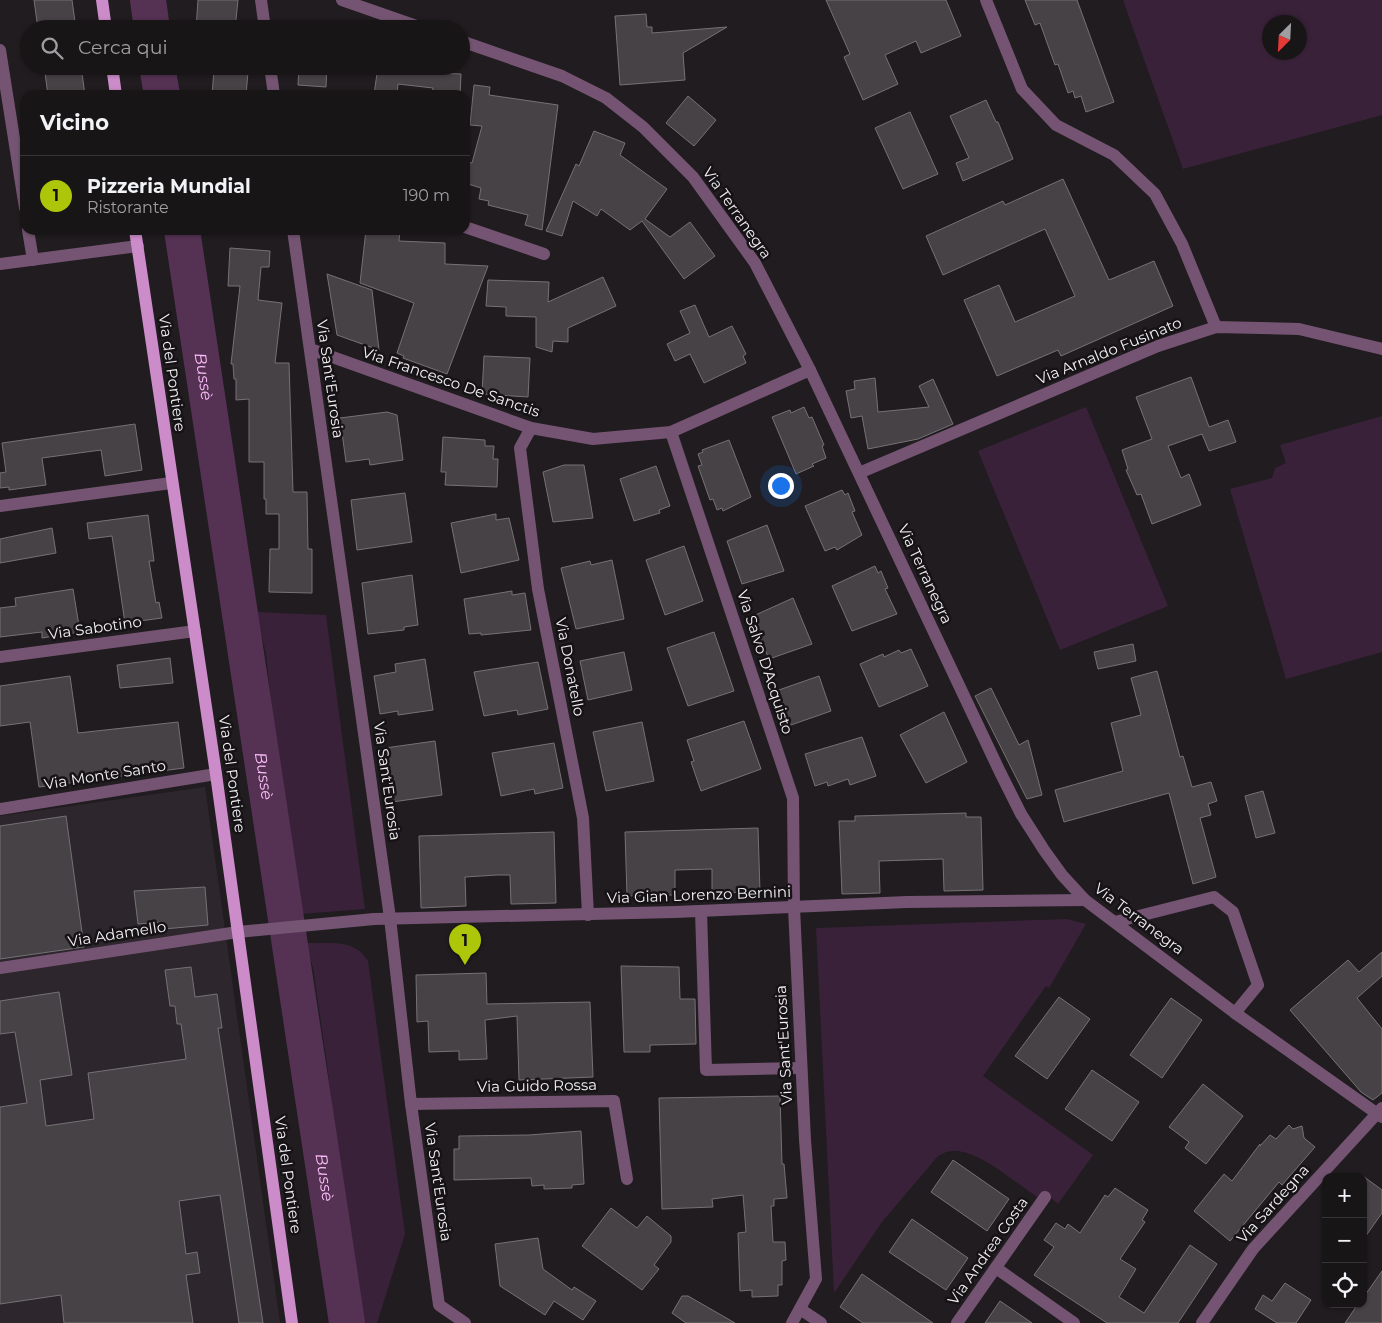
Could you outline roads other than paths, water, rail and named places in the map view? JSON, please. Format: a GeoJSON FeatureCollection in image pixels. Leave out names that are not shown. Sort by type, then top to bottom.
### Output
{"type":"FeatureCollection","features":[{"type":"Feature","properties":{"kind":"main road"},"geometry":{"type":"LineString","coordinates":[[102,0],[105,20]]}},
{"type":"Feature","properties":{"kind":"main road"},"geometry":{"type":"LineString","coordinates":[[113,75],[115,90]]}},
{"type":"Feature","properties":{"kind":"main road","name":"Via del Pontiere"},"geometry":{"type":"LineString","coordinates":[[136,235],[171,483],[216,774],[244,931],[292,1323]]}},
{"type":"Feature","properties":{"kind":"street"},"geometry":{"type":"LineString","coordinates":[[261,0],[264,20]]}},
{"type":"Feature","properties":{"kind":"street"},"geometry":{"type":"LineString","coordinates":[[342,0],[399,20]]}},
{"type":"Feature","properties":{"kind":"street"},"geometry":{"type":"LineString","coordinates":[[986,0],[1022,89],[1056,125],[1114,155],[1155,194],[1182,244],[1216,327]]}},
{"type":"Feature","properties":{"kind":"street","name":"Via Terranegra"},"geometry":{"type":"LineString","coordinates":[[470,44],[562,76],[606,98],[643,127],[693,177],[755,263],[810,370],[1021,814],[1062,876],[1085,900],[1234,1012],[1380,1112]]}},
{"type":"Feature","properties":{"kind":"street"},"geometry":{"type":"LineString","coordinates":[[0,50],[20,176]]}},
{"type":"Feature","properties":{"kind":"street"},"geometry":{"type":"LineString","coordinates":[[271,75],[273,90]]}},
{"type":"Feature","properties":{"kind":"street"},"geometry":{"type":"LineString","coordinates":[[470,229],[544,254]]}},
{"type":"Feature","properties":{"kind":"street"},"geometry":{"type":"LineString","coordinates":[[29,235],[33,260]]}},
{"type":"Feature","properties":{"kind":"street","name":"Via Sant'Eurosia"},"geometry":{"type":"LineString","coordinates":[[294,235],[390,918],[411,1104],[439,1305],[465,1323]]}},
{"type":"Feature","properties":{"kind":"street"},"geometry":{"type":"LineString","coordinates":[[0,264],[138,246]]}},
{"type":"Feature","properties":{"kind":"street","name":"Via Arnaldo Fusinato"},"geometry":{"type":"LineString","coordinates":[[859,473],[1158,346],[1216,327],[1299,329],[1382,349]]}},
{"type":"Feature","properties":{"kind":"street","name":"Via Francesco De Sanctis"},"geometry":{"type":"LineString","coordinates":[[310,349],[531,428],[594,439],[671,432],[810,370]]}},
{"type":"Feature","properties":{"kind":"street","name":"Via Donatello"},"geometry":{"type":"LineString","coordinates":[[531,428],[520,448],[538,589],[583,818],[588,915]]}},
{"type":"Feature","properties":{"kind":"street","name":"Via Salvo D'Acquisto"},"geometry":{"type":"LineString","coordinates":[[671,432],[793,798],[794,908]]}},
{"type":"Feature","properties":{"kind":"street"},"geometry":{"type":"LineString","coordinates":[[0,506],[171,483]]}},
{"type":"Feature","properties":{"kind":"street","name":"Via Sabotino"},"geometry":{"type":"LineString","coordinates":[[0,657],[195,631]]}},
{"type":"Feature","properties":{"kind":"street","name":"Via Monte Santo"},"geometry":{"type":"LineString","coordinates":[[0,809],[216,774]]}},
{"type":"Feature","properties":{"kind":"street"},"geometry":{"type":"LineString","coordinates":[[1115,922],[1214,897],[1233,912],[1258,985],[1234,1012]]}},
{"type":"Feature","properties":{"kind":"street","name":"Via Gian Lorenzo Bernini"},"geometry":{"type":"LineString","coordinates":[[315,924],[390,918],[588,915],[907,902],[1085,900]]}},
{"type":"Feature","properties":{"kind":"street","name":"Via Sant'Eurosia"},"geometry":{"type":"LineString","coordinates":[[792,1323],[816,1279],[801,1068],[794,908]]}},
{"type":"Feature","properties":{"kind":"street"},"geometry":{"type":"LineString","coordinates":[[701,911],[706,1070],[801,1068]]}},
{"type":"Feature","properties":{"kind":"street","name":"Via Adamello"},"geometry":{"type":"LineString","coordinates":[[0,968],[244,931],[315,924]]}},
{"type":"Feature","properties":{"kind":"street","name":"Via Guido Rossa"},"geometry":{"type":"LineString","coordinates":[[411,1104],[614,1101],[626,1179]]}},
{"type":"Feature","properties":{"kind":"street","name":"Via Sardegna"},"geometry":{"type":"LineString","coordinates":[[1202,1323],[1253,1249],[1380,1112]]}},
{"type":"Feature","properties":{"kind":"street","name":"Via Andrea Costa"},"geometry":{"type":"LineString","coordinates":[[957,1323],[1045,1197]]}},
{"type":"Feature","properties":{"kind":"street"},"geometry":{"type":"LineString","coordinates":[[996,1268],[1074,1323]]}},
{"type":"Feature","properties":{"kind":"street"},"geometry":{"type":"LineString","coordinates":[[800,1309],[821,1323]]}},
{"type":"Feature","properties":{"kind":"waterway","name":"Bussè"},"geometry":{"type":"LineString","coordinates":[[148,0],[151,20]]}},
{"type":"Feature","properties":{"kind":"waterway","name":"Bussè"},"geometry":{"type":"LineString","coordinates":[[159,75],[161,90]]}},
{"type":"Feature","properties":{"kind":"waterway","name":"Bussè"},"geometry":{"type":"LineString","coordinates":[[183,235],[347,1323]]}},
{"type":"Feature","properties":{"kind":"place","name":"Pizzeria Mundial"},"geometry":{"type":"Point","coordinates":[465,965]}}]}
